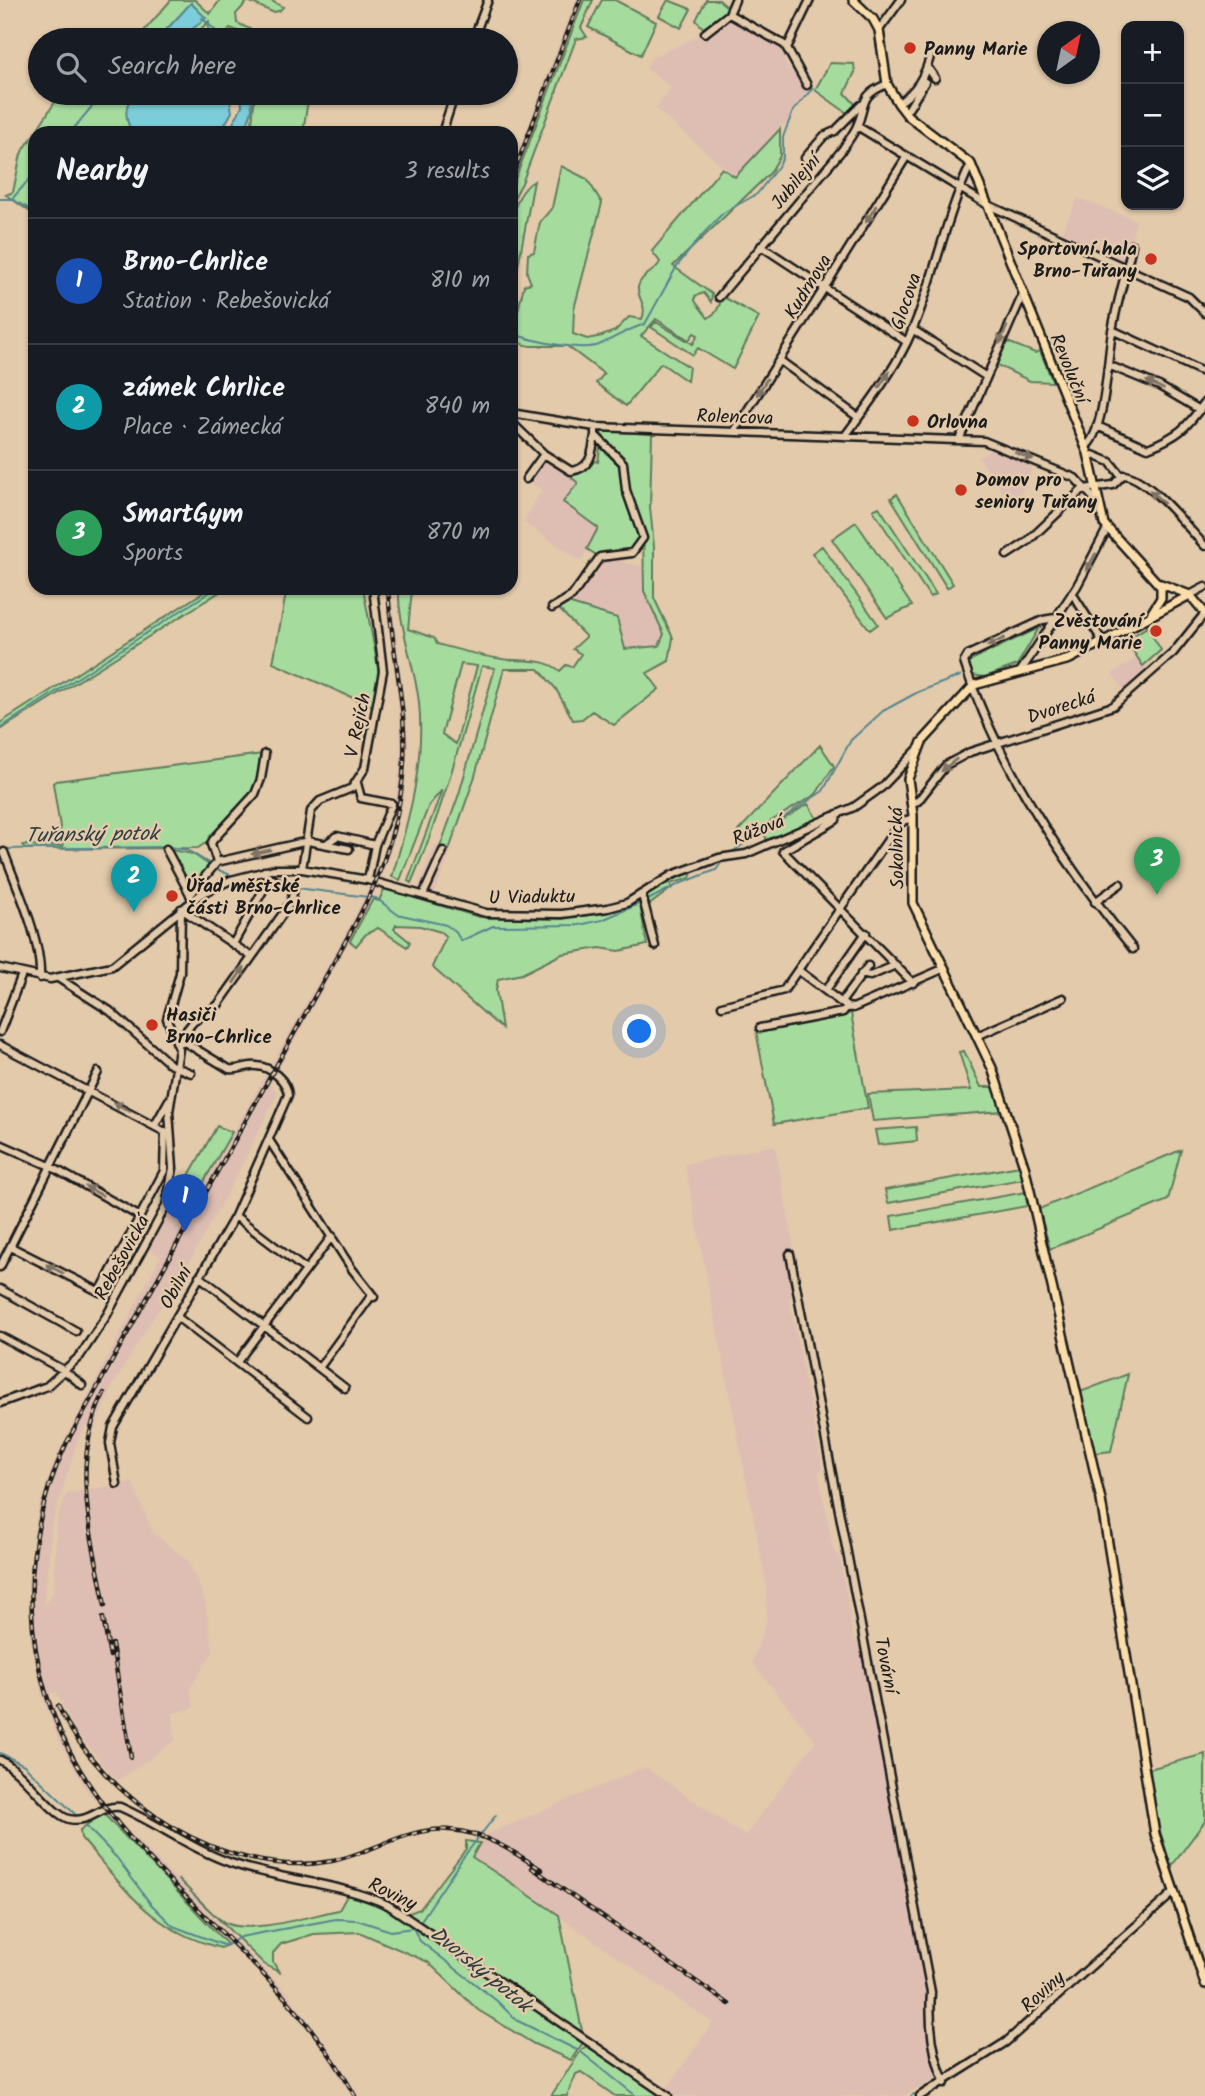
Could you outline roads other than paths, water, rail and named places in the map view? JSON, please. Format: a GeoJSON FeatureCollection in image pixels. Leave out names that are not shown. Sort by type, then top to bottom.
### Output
{"type":"FeatureCollection","features":[{"type":"Feature","properties":{"kind":"main road"},"geometry":{"type":"LineString","coordinates":[[853,0],[873,19],[878,30],[887,83],[898,103],[908,116],[971,164]]}},
{"type":"Feature","properties":{"kind":"main road","name":"Revoluční"},"geometry":{"type":"LineString","coordinates":[[971,164],[1089,452],[1107,529]]}},
{"type":"Feature","properties":{"kind":"main road"},"geometry":{"type":"LineString","coordinates":[[1107,529],[1157,581],[1169,589],[1190,595],[1205,613]]}},
{"type":"Feature","properties":{"kind":"main road"},"geometry":{"type":"LineString","coordinates":[[1148,618],[1162,594],[1157,581]]}},
{"type":"Feature","properties":{"kind":"main road"},"geometry":{"type":"LineString","coordinates":[[974,685],[1070,659],[1190,595]]}},
{"type":"Feature","properties":{"kind":"main road","name":"Sokolnická"},"geometry":{"type":"LineString","coordinates":[[974,685],[918,749],[909,774],[913,818],[912,899],[1003,1096],[1034,1206],[1100,1498],[1161,1858],[1205,1984]]}},
{"type":"Feature","properties":{"kind":"street"},"geometry":{"type":"LineString","coordinates":[[478,28],[488,0]]}},
{"type":"Feature","properties":{"kind":"street"},"geometry":{"type":"LineString","coordinates":[[705,33],[729,14],[735,0]]}},
{"type":"Feature","properties":{"kind":"street"},"geometry":{"type":"LineString","coordinates":[[787,48],[810,0]]}},
{"type":"Feature","properties":{"kind":"street"},"geometry":{"type":"LineString","coordinates":[[878,30],[901,0]]}},
{"type":"Feature","properties":{"kind":"street"},"geometry":{"type":"LineString","coordinates":[[729,14],[778,39],[787,48],[807,85]]}},
{"type":"Feature","properties":{"kind":"street"},"geometry":{"type":"LineString","coordinates":[[898,103],[914,91],[928,68],[931,53]]}},
{"type":"Feature","properties":{"kind":"street"},"geometry":{"type":"LineString","coordinates":[[928,68],[935,78]]}},
{"type":"Feature","properties":{"kind":"street"},"geometry":{"type":"LineString","coordinates":[[909,108],[925,80],[922,78]]}},
{"type":"Feature","properties":{"kind":"street"},"geometry":{"type":"LineString","coordinates":[[805,158],[824,136],[835,131],[861,105],[874,89],[887,83]]}},
{"type":"Feature","properties":{"kind":"street"},"geometry":{"type":"LineString","coordinates":[[444,126],[451,105]]}},
{"type":"Feature","properties":{"kind":"street","name":"Jubilejní"},"geometry":{"type":"LineString","coordinates":[[719,297],[842,150],[857,126],[861,105]]}},
{"type":"Feature","properties":{"kind":"street"},"geometry":{"type":"LineString","coordinates":[[857,126],[958,189],[1189,296],[1205,313]]}},
{"type":"Feature","properties":{"kind":"street","name":"Kudrnova"},"geometry":{"type":"LineString","coordinates":[[734,432],[907,156]]}},
{"type":"Feature","properties":{"kind":"street","name":"Glocova"},"geometry":{"type":"LineString","coordinates":[[845,436],[907,342],[958,189],[971,164]]}},
{"type":"Feature","properties":{"kind":"street"},"geometry":{"type":"LineString","coordinates":[[1121,476],[1110,462],[1089,452],[1097,426],[1112,330],[1132,245]]}},
{"type":"Feature","properties":{"kind":"street"},"geometry":{"type":"LineString","coordinates":[[761,246],[907,342]]}},
{"type":"Feature","properties":{"kind":"street"},"geometry":{"type":"LineString","coordinates":[[959,440],[1023,295]]}},
{"type":"Feature","properties":{"kind":"street"},"geometry":{"type":"LineString","coordinates":[[912,329],[985,376]]}},
{"type":"Feature","properties":{"kind":"street"},"geometry":{"type":"LineString","coordinates":[[1112,330],[1205,373]]}},
{"type":"Feature","properties":{"kind":"street"},"geometry":{"type":"LineString","coordinates":[[779,360],[858,417]]}},
{"type":"Feature","properties":{"kind":"street"},"geometry":{"type":"LineString","coordinates":[[1108,365],[1159,386],[1200,410]]}},
{"type":"Feature","properties":{"kind":"street"},"geometry":{"type":"LineString","coordinates":[[1097,426],[1145,449],[1175,438],[1192,423],[1205,402]]}},
{"type":"Feature","properties":{"kind":"street","name":"Rolencova"},"geometry":{"type":"LineString","coordinates":[[518,414],[595,431],[734,432],[984,441],[1054,467],[1074,478],[1099,504]]}},
{"type":"Feature","properties":{"kind":"street"},"geometry":{"type":"LineString","coordinates":[[518,429],[544,454],[571,471],[582,470],[589,464],[595,431]]}},
{"type":"Feature","properties":{"kind":"street"},"geometry":{"type":"LineString","coordinates":[[552,608],[572,596],[600,557],[632,554],[643,538],[626,490],[623,463],[595,431]]}},
{"type":"Feature","properties":{"kind":"street"},"geometry":{"type":"LineString","coordinates":[[526,479],[544,454]]}},
{"type":"Feature","properties":{"kind":"street"},"geometry":{"type":"LineString","coordinates":[[1007,555],[1027,542],[1083,489],[1113,485],[1121,476],[1128,475],[1150,489],[1205,546]]}},
{"type":"Feature","properties":{"kind":"street"},"geometry":{"type":"LineString","coordinates":[[1020,672],[1072,593],[1107,529]]}},
{"type":"Feature","properties":{"kind":"street"},"geometry":{"type":"LineString","coordinates":[[1190,595],[1205,587]]}},
{"type":"Feature","properties":{"kind":"street"},"geometry":{"type":"LineString","coordinates":[[1072,593],[1103,642]]}},
{"type":"Feature","properties":{"kind":"street","name":"V Rejích"},"geometry":{"type":"LineString","coordinates":[[302,869],[308,817],[313,808],[357,783],[365,768],[383,671],[374,595]]}},
{"type":"Feature","properties":{"kind":"street","name":"Dvorecká"},"geometry":{"type":"LineString","coordinates":[[911,803],[918,801],[946,765],[970,752],[1113,706],[1173,653],[1205,613]]}},
{"type":"Feature","properties":{"kind":"street"},"geometry":{"type":"LineString","coordinates":[[1055,618],[1042,620],[968,655],[964,662],[998,743],[1060,852],[1095,902],[1133,949]]}},
{"type":"Feature","properties":{"kind":"street","name":"Růžová"},"geometry":{"type":"LineString","coordinates":[[690,869],[725,857],[746,854],[837,814],[870,796],[895,775],[918,749]]}},
{"type":"Feature","properties":{"kind":"street"},"geometry":{"type":"LineString","coordinates":[[215,866],[211,844],[255,794],[261,779],[265,754]]}},
{"type":"Feature","properties":{"kind":"street"},"geometry":{"type":"LineString","coordinates":[[895,775],[909,774]]}},
{"type":"Feature","properties":{"kind":"street","name":"V Rejích"},"geometry":{"type":"LineString","coordinates":[[357,783],[361,798],[392,804],[375,845],[368,880]]}},
{"type":"Feature","properties":{"kind":"street","name":"Růžová"},"geometry":{"type":"LineString","coordinates":[[837,814],[836,820],[783,851],[841,909]]}},
{"type":"Feature","properties":{"kind":"street"},"geometry":{"type":"LineString","coordinates":[[722,1006],[782,992],[894,831],[903,821],[913,818]]}},
{"type":"Feature","properties":{"kind":"street"},"geometry":{"type":"LineString","coordinates":[[326,844],[337,836],[375,845]]}},
{"type":"Feature","properties":{"kind":"street"},"geometry":{"type":"LineString","coordinates":[[0,968],[40,978],[58,978],[102,969],[118,963],[181,909],[215,866],[305,842],[349,849]]}},
{"type":"Feature","properties":{"kind":"street"},"geometry":{"type":"LineString","coordinates":[[166,849],[191,897]]}},
{"type":"Feature","properties":{"kind":"street"},"geometry":{"type":"LineString","coordinates":[[423,895],[443,851]]}},
{"type":"Feature","properties":{"kind":"street"},"geometry":{"type":"LineString","coordinates":[[4,852],[23,904],[39,961],[40,978]]}},
{"type":"Feature","properties":{"kind":"street","name":"U Viaduktu"},"geometry":{"type":"LineString","coordinates":[[191,897],[264,871],[302,869],[368,880],[471,911],[562,914],[608,908],[642,895],[657,882],[690,869]]}},
{"type":"Feature","properties":{"kind":"street"},"geometry":{"type":"LineString","coordinates":[[177,1042],[193,1022],[218,1005],[291,902],[294,889],[270,878],[264,871]]}},
{"type":"Feature","properties":{"kind":"street"},"geometry":{"type":"LineString","coordinates":[[233,944],[270,878]]}},
{"type":"Feature","properties":{"kind":"street"},"geometry":{"type":"LineString","coordinates":[[1095,902],[1120,884]]}},
{"type":"Feature","properties":{"kind":"street"},"geometry":{"type":"LineString","coordinates":[[642,895],[655,946]]}},
{"type":"Feature","properties":{"kind":"street"},"geometry":{"type":"LineString","coordinates":[[181,909],[252,957]]}},
{"type":"Feature","properties":{"kind":"street","name":"Rebešovická"},"geometry":{"type":"LineString","coordinates":[[0,1404],[39,1390],[65,1371],[94,1336],[166,1206],[173,1177],[171,1100],[177,1042],[167,1019],[180,973],[181,909]]}},
{"type":"Feature","properties":{"kind":"street"},"geometry":{"type":"LineString","coordinates":[[841,909],[913,983]]}},
{"type":"Feature","properties":{"kind":"street"},"geometry":{"type":"LineString","coordinates":[[826,990],[866,933]]}},
{"type":"Feature","properties":{"kind":"street"},"geometry":{"type":"LineString","coordinates":[[862,974],[870,976],[896,965]]}},
{"type":"Feature","properties":{"kind":"street"},"geometry":{"type":"LineString","coordinates":[[842,1001],[867,966]]}},
{"type":"Feature","properties":{"kind":"street"},"geometry":{"type":"LineString","coordinates":[[798,970],[847,1007],[853,1008],[945,968]]}},
{"type":"Feature","properties":{"kind":"street"},"geometry":{"type":"LineString","coordinates":[[0,1032],[22,974]]}},
{"type":"Feature","properties":{"kind":"street"},"geometry":{"type":"LineString","coordinates":[[58,978],[110,1011],[176,1067],[191,1073]]}},
{"type":"Feature","properties":{"kind":"street"},"geometry":{"type":"LineString","coordinates":[[977,1036],[1062,998]]}},
{"type":"Feature","properties":{"kind":"street"},"geometry":{"type":"LineString","coordinates":[[760,1028],[843,1012],[847,1007]]}},
{"type":"Feature","properties":{"kind":"street","name":"Obilní"},"geometry":{"type":"LineString","coordinates":[[117,1485],[110,1443],[113,1427],[234,1216],[288,1092],[285,1082],[257,1066],[229,1069],[186,1042],[177,1042]]}},
{"type":"Feature","properties":{"kind":"street"},"geometry":{"type":"LineString","coordinates":[[0,1045],[165,1131],[164,1171],[137,1215],[116,1266],[100,1292],[10,1247]]}},
{"type":"Feature","properties":{"kind":"street"},"geometry":{"type":"LineString","coordinates":[[0,1267],[98,1072]]}},
{"type":"Feature","properties":{"kind":"street"},"geometry":{"type":"LineString","coordinates":[[155,1125],[171,1100]]}},
{"type":"Feature","properties":{"kind":"street"},"geometry":{"type":"LineString","coordinates":[[269,1140],[373,1296],[318,1367]]}},
{"type":"Feature","properties":{"kind":"street"},"geometry":{"type":"LineString","coordinates":[[0,1144],[51,1166],[137,1215]]}},
{"type":"Feature","properties":{"kind":"street"},"geometry":{"type":"LineString","coordinates":[[234,1216],[306,1270]]}},
{"type":"Feature","properties":{"kind":"street"},"geometry":{"type":"LineString","coordinates":[[237,1362],[332,1236]]}},
{"type":"Feature","properties":{"kind":"street","name":"Tovární"},"geometry":{"type":"LineString","coordinates":[[790,1254],[904,1841],[931,1992],[930,2014],[934,2043],[945,2083]]}},
{"type":"Feature","properties":{"kind":"street"},"geometry":{"type":"LineString","coordinates":[[200,1276],[345,1388]]}},
{"type":"Feature","properties":{"kind":"street"},"geometry":{"type":"LineString","coordinates":[[0,1289],[76,1331]]}},
{"type":"Feature","properties":{"kind":"street"},"geometry":{"type":"LineString","coordinates":[[177,1317],[308,1417]]}},
{"type":"Feature","properties":{"kind":"street"},"geometry":{"type":"LineString","coordinates":[[0,1335],[65,1371],[82,1385]]}},
{"type":"Feature","properties":{"kind":"street","name":"Roviny"},"geometry":{"type":"LineString","coordinates":[[0,1760],[16,1768],[68,1819],[88,1819],[109,1807],[126,1809],[191,1847],[230,1863],[348,1889],[388,1905],[419,1923],[668,2096]]}},
{"type":"Feature","properties":{"kind":"street","name":"Roviny"},"geometry":{"type":"LineString","coordinates":[[920,2096],[945,2083],[1023,2029],[1173,1893]]}},
{"type":"Feature","properties":{"kind":"water"},"geometry":{"type":"Polygon","coordinates":[[[191,3],[206,18],[194,28],[168,28],[191,3]]]}},
{"type":"Feature","properties":{"kind":"water"},"geometry":{"type":"Polygon","coordinates":[[[128,105],[231,105],[232,112],[224,126],[129,126],[126,112],[128,105]]]}},
{"type":"Feature","properties":{"kind":"water"},"geometry":{"type":"Polygon","coordinates":[[[252,105],[247,126],[232,126],[242,106],[252,105]]]}},
{"type":"Feature","properties":{"kind":"waterway"},"geometry":{"type":"LineString","coordinates":[[202,18],[213,28]]}},
{"type":"Feature","properties":{"kind":"waterway"},"geometry":{"type":"LineString","coordinates":[[518,335],[555,344],[591,347],[645,324],[677,266],[703,234],[723,213],[757,194],[780,164],[783,157],[783,137],[793,111],[813,88]]}},
{"type":"Feature","properties":{"kind":"waterway"},"geometry":{"type":"LineString","coordinates":[[76,126],[93,105]]}},
{"type":"Feature","properties":{"kind":"waterway"},"geometry":{"type":"LineString","coordinates":[[12,199],[28,181]]}},
{"type":"Feature","properties":{"kind":"waterway"},"geometry":{"type":"LineString","coordinates":[[0,199],[12,199],[28,208]]}},
{"type":"Feature","properties":{"kind":"waterway"},"geometry":{"type":"LineString","coordinates":[[0,728],[205,595]]}},
{"type":"Feature","properties":{"kind":"waterway","name":"Tuřanský potok"},"geometry":{"type":"LineString","coordinates":[[726,856],[823,791],[851,740],[883,711],[918,692],[960,676]]}},
{"type":"Feature","properties":{"kind":"waterway","name":"Tuřanský potok"},"geometry":{"type":"LineString","coordinates":[[0,849],[164,847]]}},
{"type":"Feature","properties":{"kind":"waterway","name":"Tuřanský potok"},"geometry":{"type":"LineString","coordinates":[[169,847],[187,850],[212,865]]}},
{"type":"Feature","properties":{"kind":"waterway","name":"Tuřanský potok"},"geometry":{"type":"LineString","coordinates":[[646,901],[679,884],[716,870],[723,860]]}},
{"type":"Feature","properties":{"kind":"waterway","name":"Tuřanský potok"},"geometry":{"type":"LineString","coordinates":[[216,869],[233,876],[261,869]]}},
{"type":"Feature","properties":{"kind":"waterway","name":"Tuřanský potok"},"geometry":{"type":"LineString","coordinates":[[272,872],[279,879]]}},
{"type":"Feature","properties":{"kind":"waterway","name":"Tuřanský potok"},"geometry":{"type":"LineString","coordinates":[[297,888],[376,898],[397,914],[446,925],[455,931],[461,941],[493,926],[579,925],[602,920],[641,903]]}},
{"type":"Feature","properties":{"kind":"waterway","name":"Dvorský potok"},"geometry":{"type":"LineString","coordinates":[[0,1753],[24,1765],[78,1817]]}},
{"type":"Feature","properties":{"kind":"waterway"},"geometry":{"type":"LineString","coordinates":[[420,1922],[462,1859],[496,1815]]}},
{"type":"Feature","properties":{"kind":"waterway","name":"Dvorský potok"},"geometry":{"type":"LineString","coordinates":[[86,1826],[117,1858],[150,1903],[173,1926],[226,1946],[240,1937],[336,1919],[357,1920],[391,1931],[413,1928],[420,1941],[497,2001],[516,2020],[577,2050]]}},
{"type":"Feature","properties":{"kind":"waterway","name":"Dvorský potok"},"geometry":{"type":"LineString","coordinates":[[581,2052],[636,2096]]}},
{"type":"Feature","properties":{"kind":"waterway","name":"Dvorský potok"},"geometry":{"type":"LineString","coordinates":[[920,2091],[931,2085]]}},
{"type":"Feature","properties":{"kind":"railway"},"geometry":{"type":"LineString","coordinates":[[518,162],[580,0]]}},
{"type":"Feature","properties":{"kind":"railway"},"geometry":{"type":"LineString","coordinates":[[355,2096],[315,2034],[268,1979],[166,1877],[119,1825],[79,1768],[49,1703],[33,1628],[32,1580],[42,1510],[67,1442],[355,924],[378,875],[395,824],[403,772],[403,717],[389,595]]}},
{"type":"Feature","properties":{"kind":"railway"},"geometry":{"type":"LineString","coordinates":[[104,1393],[93,1419],[88,1446],[86,1499],[105,1606]]}},
{"type":"Feature","properties":{"kind":"railway"},"geometry":{"type":"LineString","coordinates":[[103,1618],[110,1656]]}},
{"type":"Feature","properties":{"kind":"railway"},"geometry":{"type":"LineString","coordinates":[[112,1644],[131,1757]]}},
{"type":"Feature","properties":{"kind":"railway"},"geometry":{"type":"LineString","coordinates":[[58,1706],[78,1741],[105,1773],[136,1802],[172,1827],[210,1846],[250,1859],[291,1864],[332,1861],[420,1832],[450,1830],[487,1839],[542,1870]]}},
{"type":"Feature","properties":{"kind":"railway"},"geometry":{"type":"LineString","coordinates":[[532,1868],[729,2004]]}},
{"type":"Feature","properties":{"kind":"place","name":"Panny Marie"},"geometry":{"type":"Point","coordinates":[910,48]}},
{"type":"Feature","properties":{"kind":"place","name":"Sportovní hala Brno-Tuřany"},"geometry":{"type":"Point","coordinates":[1151,259]}},
{"type":"Feature","properties":{"kind":"place","name":"Orlovna"},"geometry":{"type":"Point","coordinates":[913,421]}},
{"type":"Feature","properties":{"kind":"place","name":"Domov pro seniory Tuřany"},"geometry":{"type":"Point","coordinates":[961,490]}},
{"type":"Feature","properties":{"kind":"place","name":"Zvěstování Panny Marie"},"geometry":{"type":"Point","coordinates":[1156,631]}},
{"type":"Feature","properties":{"kind":"place","name":"SmartGym"},"geometry":{"type":"Point","coordinates":[1157,895]}},
{"type":"Feature","properties":{"kind":"place","name":"Úřad městské části Brno-Chrlice"},"geometry":{"type":"Point","coordinates":[172,896]}},
{"type":"Feature","properties":{"kind":"place","name":"zámek Chrlice"},"geometry":{"type":"Point","coordinates":[134,912]}},
{"type":"Feature","properties":{"kind":"place","name":"Hasiči Brno-Chrlice"},"geometry":{"type":"Point","coordinates":[152,1025]}},
{"type":"Feature","properties":{"kind":"place","name":"Brno-Chrlice"},"geometry":{"type":"Point","coordinates":[185,1232]}}]}
